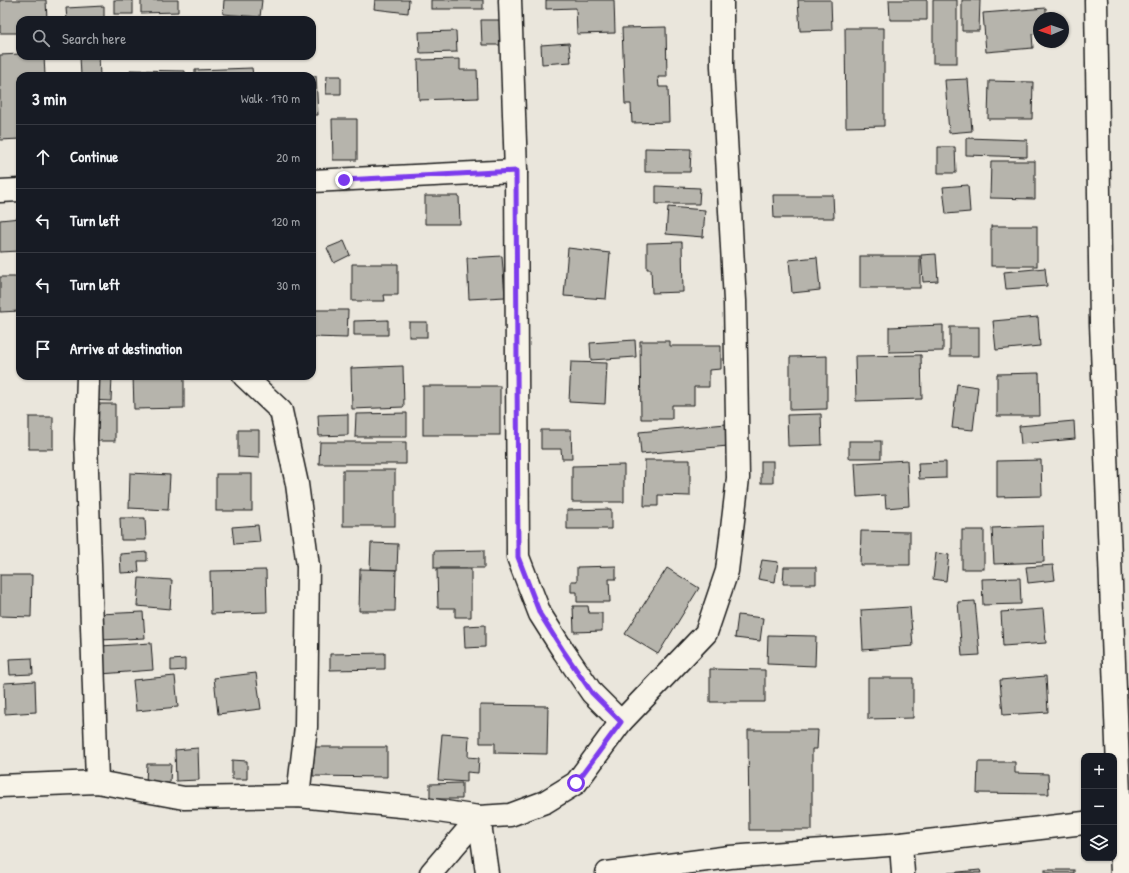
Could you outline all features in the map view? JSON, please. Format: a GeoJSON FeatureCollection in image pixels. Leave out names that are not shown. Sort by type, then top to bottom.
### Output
{"type":"FeatureCollection","features":[{"type":"Feature","properties":{"kind":"street"},"geometry":{"type":"LineString","coordinates":[[510,0],[516,171],[518,557],[540,614],[592,693],[621,722]]}},
{"type":"Feature","properties":{"kind":"street"},"geometry":{"type":"LineString","coordinates":[[0,786],[97,782],[184,798],[298,796],[412,807],[479,817],[510,814],[545,802],[576,783],[621,722],[706,633],[727,571],[738,478],[735,301],[722,66],[722,0]]}},
{"type":"Feature","properties":{"kind":"street"},"geometry":{"type":"LineString","coordinates":[[1096,0],[1101,323],[1116,789]]}},
{"type":"Feature","properties":{"kind":"street"},"geometry":{"type":"LineString","coordinates":[[316,181],[516,171]]}},
{"type":"Feature","properties":{"kind":"street"},"geometry":{"type":"LineString","coordinates":[[0,190],[16,190]]}},
{"type":"Feature","properties":{"kind":"street"},"geometry":{"type":"LineString","coordinates":[[88,380],[86,439],[97,782]]}},
{"type":"Feature","properties":{"kind":"street"},"geometry":{"type":"LineString","coordinates":[[248,380],[280,411],[297,484],[308,566],[306,727],[298,796]]}},
{"type":"Feature","properties":{"kind":"street"},"geometry":{"type":"LineString","coordinates":[[431,873],[479,817]]}},
{"type":"Feature","properties":{"kind":"street"},"geometry":{"type":"LineString","coordinates":[[479,817],[487,873]]}},
{"type":"Feature","properties":{"kind":"street"},"geometry":{"type":"LineString","coordinates":[[1117,819],[1122,873]]}},
{"type":"Feature","properties":{"kind":"street"},"geometry":{"type":"LineString","coordinates":[[607,873],[731,865],[1081,823]]}},
{"type":"Feature","properties":{"kind":"street"},"geometry":{"type":"LineString","coordinates":[[901,844],[903,873]]}},
{"type":"Feature","properties":{"kind":"building"},"geometry":{"type":"Polygon","coordinates":[[[0,0],[46,0],[47,16],[16,16],[16,33],[0,33],[0,0]]]}},
{"type":"Feature","properties":{"kind":"building"},"geometry":{"type":"Polygon","coordinates":[[[114,0],[133,0],[133,14],[114,14],[114,0]]]}},
{"type":"Feature","properties":{"kind":"building"},"geometry":{"type":"Polygon","coordinates":[[[141,0],[178,0],[178,12],[141,13],[141,0]]]}},
{"type":"Feature","properties":{"kind":"building"},"geometry":{"type":"Polygon","coordinates":[[[224,0],[262,0],[260,16],[223,14],[224,0]]]}},
{"type":"Feature","properties":{"kind":"building"},"geometry":{"type":"Polygon","coordinates":[[[375,0],[409,0],[408,13],[374,9],[375,0]]]}},
{"type":"Feature","properties":{"kind":"building"},"geometry":{"type":"Polygon","coordinates":[[[431,0],[483,0],[483,9],[431,9],[431,0]]]}},
{"type":"Feature","properties":{"kind":"building"},"geometry":{"type":"Polygon","coordinates":[[[546,0],[614,0],[615,33],[577,34],[576,8],[546,9],[546,0]]]}},
{"type":"Feature","properties":{"kind":"building"},"geometry":{"type":"Polygon","coordinates":[[[798,0],[831,0],[832,30],[800,31],[798,0]]]}},
{"type":"Feature","properties":{"kind":"building"},"geometry":{"type":"Polygon","coordinates":[[[889,0],[927,0],[927,20],[890,20],[889,0]]]}},
{"type":"Feature","properties":{"kind":"building"},"geometry":{"type":"Polygon","coordinates":[[[933,0],[957,0],[957,63],[933,63],[933,0]]]}},
{"type":"Feature","properties":{"kind":"building"},"geometry":{"type":"Polygon","coordinates":[[[962,0],[980,0],[979,31],[962,31],[962,0]]]}},
{"type":"Feature","properties":{"kind":"building"},"geometry":{"type":"Polygon","coordinates":[[[104,6],[104,16],[67,16],[66,8],[104,6]]]}},
{"type":"Feature","properties":{"kind":"building"},"geometry":{"type":"Polygon","coordinates":[[[1046,8],[1046,12],[1033,12],[1033,48],[986,52],[983,13],[1046,8]]]}},
{"type":"Feature","properties":{"kind":"building"},"geometry":{"type":"Polygon","coordinates":[[[481,20],[500,20],[501,45],[482,45],[481,20]]]}},
{"type":"Feature","properties":{"kind":"building"},"geometry":{"type":"Polygon","coordinates":[[[666,27],[667,77],[658,77],[659,87],[668,87],[669,122],[632,123],[631,104],[625,104],[622,28],[666,27]]]}},
{"type":"Feature","properties":{"kind":"building"},"geometry":{"type":"Polygon","coordinates":[[[845,28],[884,28],[884,126],[846,127],[845,28]]]}},
{"type":"Feature","properties":{"kind":"building"},"geometry":{"type":"Polygon","coordinates":[[[456,31],[457,52],[420,53],[419,32],[456,31]]]}},
{"type":"Feature","properties":{"kind":"building"},"geometry":{"type":"Polygon","coordinates":[[[569,43],[571,62],[542,64],[541,45],[569,43]]]}},
{"type":"Feature","properties":{"kind":"building"},"geometry":{"type":"Polygon","coordinates":[[[16,54],[16,60],[44,60],[45,72],[16,72],[16,139],[0,140],[0,55],[16,54]]]}},
{"type":"Feature","properties":{"kind":"building"},"geometry":{"type":"Polygon","coordinates":[[[460,59],[460,70],[477,70],[478,98],[419,100],[418,60],[460,59]]]}},
{"type":"Feature","properties":{"kind":"building"},"geometry":{"type":"Polygon","coordinates":[[[80,60],[99,60],[100,72],[81,72],[80,60]]]}},
{"type":"Feature","properties":{"kind":"building"},"geometry":{"type":"Polygon","coordinates":[[[252,68],[252,72],[195,72],[195,70],[252,68]]]}},
{"type":"Feature","properties":{"kind":"building"},"geometry":{"type":"Polygon","coordinates":[[[130,70],[185,71],[185,72],[130,72],[130,70]]]}},
{"type":"Feature","properties":{"kind":"building"},"geometry":{"type":"Polygon","coordinates":[[[316,76],[318,115],[316,115],[316,76]]]}},
{"type":"Feature","properties":{"kind":"building"},"geometry":{"type":"Polygon","coordinates":[[[327,76],[341,76],[341,94],[326,94],[327,76]]]}},
{"type":"Feature","properties":{"kind":"building"},"geometry":{"type":"Polygon","coordinates":[[[968,79],[972,131],[949,133],[945,80],[968,79]]]}},
{"type":"Feature","properties":{"kind":"building"},"geometry":{"type":"Polygon","coordinates":[[[989,81],[1033,82],[1032,119],[988,119],[989,81]]]}},
{"type":"Feature","properties":{"kind":"building"},"geometry":{"type":"Polygon","coordinates":[[[332,119],[357,119],[357,160],[333,160],[332,119]]]}},
{"type":"Feature","properties":{"kind":"building"},"geometry":{"type":"Polygon","coordinates":[[[966,138],[1027,140],[1027,157],[966,155],[966,138]]]}},
{"type":"Feature","properties":{"kind":"building"},"geometry":{"type":"Polygon","coordinates":[[[938,147],[955,147],[956,173],[938,173],[938,147]]]}},
{"type":"Feature","properties":{"kind":"building"},"geometry":{"type":"Polygon","coordinates":[[[645,148],[691,149],[690,172],[645,172],[645,148]]]}},
{"type":"Feature","properties":{"kind":"building"},"geometry":{"type":"Polygon","coordinates":[[[991,161],[1035,161],[1035,199],[990,198],[991,161]]]}},
{"type":"Feature","properties":{"kind":"building"},"geometry":{"type":"Polygon","coordinates":[[[968,185],[970,212],[946,214],[943,187],[968,185]]]}},
{"type":"Feature","properties":{"kind":"building"},"geometry":{"type":"Polygon","coordinates":[[[656,186],[700,188],[699,204],[656,204],[656,186]]]}},
{"type":"Feature","properties":{"kind":"building"},"geometry":{"type":"Polygon","coordinates":[[[773,195],[833,195],[834,218],[774,218],[773,195]]]}},
{"type":"Feature","properties":{"kind":"building"},"geometry":{"type":"Polygon","coordinates":[[[425,196],[459,196],[460,224],[425,224],[425,196]]]}},
{"type":"Feature","properties":{"kind":"building"},"geometry":{"type":"Polygon","coordinates":[[[668,207],[705,210],[703,237],[666,234],[668,207]]]}},
{"type":"Feature","properties":{"kind":"building"},"geometry":{"type":"Polygon","coordinates":[[[16,218],[16,251],[0,252],[0,220],[16,218]]]}},
{"type":"Feature","properties":{"kind":"building"},"geometry":{"type":"Polygon","coordinates":[[[991,226],[1037,226],[1037,266],[991,266],[991,226]]]}},
{"type":"Feature","properties":{"kind":"building"},"geometry":{"type":"Polygon","coordinates":[[[344,241],[350,255],[334,263],[327,248],[344,241]]]}},
{"type":"Feature","properties":{"kind":"building"},"geometry":{"type":"Polygon","coordinates":[[[682,242],[683,292],[652,293],[651,269],[647,269],[647,243],[682,242]]]}},
{"type":"Feature","properties":{"kind":"building"},"geometry":{"type":"Polygon","coordinates":[[[568,248],[610,253],[606,299],[564,296],[568,248]]]}},
{"type":"Feature","properties":{"kind":"building"},"geometry":{"type":"Polygon","coordinates":[[[936,254],[938,281],[923,282],[921,255],[936,254]]]}},
{"type":"Feature","properties":{"kind":"building"},"geometry":{"type":"Polygon","coordinates":[[[502,256],[505,297],[469,299],[467,258],[502,256]]]}},
{"type":"Feature","properties":{"kind":"building"},"geometry":{"type":"Polygon","coordinates":[[[860,256],[920,256],[920,288],[860,288],[860,256]]]}},
{"type":"Feature","properties":{"kind":"building"},"geometry":{"type":"Polygon","coordinates":[[[817,257],[820,290],[792,293],[789,260],[817,257]]]}},
{"type":"Feature","properties":{"kind":"building"},"geometry":{"type":"Polygon","coordinates":[[[352,264],[398,264],[398,295],[384,295],[385,301],[352,301],[352,264]]]}},
{"type":"Feature","properties":{"kind":"building"},"geometry":{"type":"Polygon","coordinates":[[[1045,268],[1047,286],[1006,289],[1004,272],[1045,268]]]}},
{"type":"Feature","properties":{"kind":"building"},"geometry":{"type":"Polygon","coordinates":[[[0,277],[16,277],[16,311],[0,312],[0,277]]]}},
{"type":"Feature","properties":{"kind":"building"},"geometry":{"type":"Polygon","coordinates":[[[316,310],[348,310],[347,338],[316,337],[316,310]]]}},
{"type":"Feature","properties":{"kind":"building"},"geometry":{"type":"Polygon","coordinates":[[[1038,317],[1040,346],[996,350],[993,321],[1038,317]]]}},
{"type":"Feature","properties":{"kind":"building"},"geometry":{"type":"Polygon","coordinates":[[[388,320],[388,335],[354,335],[354,321],[388,320]]]}},
{"type":"Feature","properties":{"kind":"building"},"geometry":{"type":"Polygon","coordinates":[[[409,322],[427,322],[427,337],[409,337],[409,322]]]}},
{"type":"Feature","properties":{"kind":"building"},"geometry":{"type":"Polygon","coordinates":[[[943,325],[943,351],[889,352],[889,327],[943,325]]]}},
{"type":"Feature","properties":{"kind":"building"},"geometry":{"type":"Polygon","coordinates":[[[950,327],[979,327],[979,356],[950,356],[950,327]]]}},
{"type":"Feature","properties":{"kind":"building"},"geometry":{"type":"Polygon","coordinates":[[[635,340],[636,357],[591,360],[590,343],[635,340]]]}},
{"type":"Feature","properties":{"kind":"building"},"geometry":{"type":"Polygon","coordinates":[[[640,341],[670,341],[670,346],[721,346],[721,369],[709,370],[709,387],[694,387],[694,405],[672,405],[672,419],[641,419],[640,341]]]}},
{"type":"Feature","properties":{"kind":"building"},"geometry":{"type":"Polygon","coordinates":[[[921,355],[922,399],[856,401],[855,356],[921,355]]]}},
{"type":"Feature","properties":{"kind":"building"},"geometry":{"type":"Polygon","coordinates":[[[827,356],[827,409],[790,410],[790,357],[827,356]]]}},
{"type":"Feature","properties":{"kind":"building"},"geometry":{"type":"Polygon","coordinates":[[[571,362],[607,363],[605,404],[569,402],[571,362]]]}},
{"type":"Feature","properties":{"kind":"building"},"geometry":{"type":"Polygon","coordinates":[[[403,366],[404,407],[352,409],[351,368],[403,366]]]}},
{"type":"Feature","properties":{"kind":"building"},"geometry":{"type":"Polygon","coordinates":[[[1039,373],[1040,416],[997,416],[997,374],[1039,373]]]}},
{"type":"Feature","properties":{"kind":"building"},"geometry":{"type":"Polygon","coordinates":[[[91,380],[112,380],[111,401],[90,400],[91,380]]]}},
{"type":"Feature","properties":{"kind":"building"},"geometry":{"type":"Polygon","coordinates":[[[133,380],[184,380],[184,408],[134,409],[133,380]]]}},
{"type":"Feature","properties":{"kind":"building"},"geometry":{"type":"Polygon","coordinates":[[[957,384],[978,387],[973,430],[952,428],[957,384]]]}},
{"type":"Feature","properties":{"kind":"building"},"geometry":{"type":"Polygon","coordinates":[[[423,386],[500,386],[500,435],[423,435],[423,386]]]}},
{"type":"Feature","properties":{"kind":"building"},"geometry":{"type":"Polygon","coordinates":[[[90,404],[115,404],[115,441],[90,441],[90,404]]]}},
{"type":"Feature","properties":{"kind":"building"},"geometry":{"type":"Polygon","coordinates":[[[407,413],[407,437],[355,437],[356,414],[407,413]]]}},
{"type":"Feature","properties":{"kind":"building"},"geometry":{"type":"Polygon","coordinates":[[[348,414],[348,435],[319,436],[318,415],[348,414]]]}},
{"type":"Feature","properties":{"kind":"building"},"geometry":{"type":"Polygon","coordinates":[[[821,414],[822,445],[788,446],[787,415],[821,414]]]}},
{"type":"Feature","properties":{"kind":"building"},"geometry":{"type":"Polygon","coordinates":[[[29,417],[53,417],[53,449],[29,449],[29,417]]]}},
{"type":"Feature","properties":{"kind":"building"},"geometry":{"type":"Polygon","coordinates":[[[1074,421],[1075,439],[1021,444],[1019,426],[1074,421]]]}},
{"type":"Feature","properties":{"kind":"building"},"geometry":{"type":"Polygon","coordinates":[[[726,424],[728,446],[641,454],[639,432],[726,424]]]}},
{"type":"Feature","properties":{"kind":"building"},"geometry":{"type":"Polygon","coordinates":[[[238,430],[259,430],[259,458],[238,457],[238,430]]]}},
{"type":"Feature","properties":{"kind":"building"},"geometry":{"type":"Polygon","coordinates":[[[541,430],[571,430],[572,459],[562,459],[561,449],[541,449],[541,430]]]}},
{"type":"Feature","properties":{"kind":"building"},"geometry":{"type":"Polygon","coordinates":[[[849,441],[881,441],[881,458],[849,458],[849,441]]]}},
{"type":"Feature","properties":{"kind":"building"},"geometry":{"type":"Polygon","coordinates":[[[320,442],[406,442],[406,464],[319,464],[320,442]]]}},
{"type":"Feature","properties":{"kind":"building"},"geometry":{"type":"Polygon","coordinates":[[[645,460],[690,460],[690,496],[658,495],[658,506],[644,506],[645,460]]]}},
{"type":"Feature","properties":{"kind":"building"},"geometry":{"type":"Polygon","coordinates":[[[907,460],[909,506],[886,508],[885,495],[857,497],[855,463],[907,460]]]}},
{"type":"Feature","properties":{"kind":"building"},"geometry":{"type":"Polygon","coordinates":[[[1041,460],[1042,496],[997,497],[997,461],[1041,460]]]}},
{"type":"Feature","properties":{"kind":"building"},"geometry":{"type":"Polygon","coordinates":[[[761,461],[773,461],[773,483],[761,483],[761,461]]]}},
{"type":"Feature","properties":{"kind":"building"},"geometry":{"type":"Polygon","coordinates":[[[946,462],[946,478],[919,479],[918,463],[946,462]]]}},
{"type":"Feature","properties":{"kind":"building"},"geometry":{"type":"Polygon","coordinates":[[[624,465],[624,502],[572,502],[572,466],[624,465]]]}},
{"type":"Feature","properties":{"kind":"building"},"geometry":{"type":"Polygon","coordinates":[[[343,470],[395,470],[395,526],[343,526],[343,470]]]}},
{"type":"Feature","properties":{"kind":"building"},"geometry":{"type":"Polygon","coordinates":[[[130,473],[170,475],[168,510],[129,508],[130,473]]]}},
{"type":"Feature","properties":{"kind":"building"},"geometry":{"type":"Polygon","coordinates":[[[216,474],[252,474],[252,511],[216,511],[216,474]]]}},
{"type":"Feature","properties":{"kind":"building"},"geometry":{"type":"Polygon","coordinates":[[[611,509],[611,529],[567,529],[567,510],[611,509]]]}},
{"type":"Feature","properties":{"kind":"building"},"geometry":{"type":"Polygon","coordinates":[[[120,518],[145,518],[146,540],[121,540],[120,518]]]}},
{"type":"Feature","properties":{"kind":"building"},"geometry":{"type":"Polygon","coordinates":[[[258,525],[260,542],[234,544],[232,527],[258,525]]]}},
{"type":"Feature","properties":{"kind":"building"},"geometry":{"type":"Polygon","coordinates":[[[1043,526],[1044,562],[994,564],[992,528],[1043,526]]]}},
{"type":"Feature","properties":{"kind":"building"},"geometry":{"type":"Polygon","coordinates":[[[962,530],[984,530],[984,569],[962,569],[962,530]]]}},
{"type":"Feature","properties":{"kind":"building"},"geometry":{"type":"Polygon","coordinates":[[[861,531],[910,532],[910,565],[860,565],[861,531]]]}},
{"type":"Feature","properties":{"kind":"building"},"geometry":{"type":"Polygon","coordinates":[[[371,543],[398,544],[397,570],[370,569],[371,543]]]}},
{"type":"Feature","properties":{"kind":"building"},"geometry":{"type":"Polygon","coordinates":[[[484,550],[484,568],[434,568],[434,551],[484,550]]]}},
{"type":"Feature","properties":{"kind":"building"},"geometry":{"type":"Polygon","coordinates":[[[147,552],[147,561],[138,561],[139,572],[121,573],[120,554],[147,552]]]}},
{"type":"Feature","properties":{"kind":"building"},"geometry":{"type":"Polygon","coordinates":[[[936,553],[949,555],[946,581],[933,579],[936,553]]]}},
{"type":"Feature","properties":{"kind":"building"},"geometry":{"type":"Polygon","coordinates":[[[762,560],[778,562],[775,582],[758,579],[762,560]]]}},
{"type":"Feature","properties":{"kind":"building"},"geometry":{"type":"Polygon","coordinates":[[[1053,565],[1055,580],[1028,583],[1026,567],[1053,565]]]}},
{"type":"Feature","properties":{"kind":"building"},"geometry":{"type":"Polygon","coordinates":[[[616,566],[616,579],[609,579],[610,602],[577,602],[577,592],[571,592],[571,581],[577,581],[577,567],[616,566]]]}},
{"type":"Feature","properties":{"kind":"building"},"geometry":{"type":"Polygon","coordinates":[[[784,567],[816,567],[816,584],[783,584],[784,567]]]}},
{"type":"Feature","properties":{"kind":"building"},"geometry":{"type":"Polygon","coordinates":[[[667,568],[699,588],[658,654],[625,634],[667,568]]]}},
{"type":"Feature","properties":{"kind":"building"},"geometry":{"type":"Polygon","coordinates":[[[360,569],[396,570],[395,611],[359,611],[360,569]]]}},
{"type":"Feature","properties":{"kind":"building"},"geometry":{"type":"Polygon","coordinates":[[[437,569],[471,569],[471,617],[455,617],[455,608],[438,608],[437,569]]]}},
{"type":"Feature","properties":{"kind":"building"},"geometry":{"type":"Polygon","coordinates":[[[266,570],[267,612],[211,614],[210,571],[266,570]]]}},
{"type":"Feature","properties":{"kind":"building"},"geometry":{"type":"Polygon","coordinates":[[[0,575],[32,575],[31,617],[0,616],[0,575]]]}},
{"type":"Feature","properties":{"kind":"building"},"geometry":{"type":"Polygon","coordinates":[[[139,578],[172,580],[170,609],[137,606],[139,578]]]}},
{"type":"Feature","properties":{"kind":"building"},"geometry":{"type":"Polygon","coordinates":[[[1020,578],[1021,604],[983,605],[982,579],[1020,578]]]}},
{"type":"Feature","properties":{"kind":"building"},"geometry":{"type":"Polygon","coordinates":[[[975,601],[980,655],[962,656],[958,602],[975,601]]]}},
{"type":"Feature","properties":{"kind":"building"},"geometry":{"type":"Polygon","coordinates":[[[573,606],[588,606],[589,613],[602,613],[602,631],[574,632],[573,606]]]}},
{"type":"Feature","properties":{"kind":"building"},"geometry":{"type":"Polygon","coordinates":[[[910,607],[913,646],[863,650],[861,610],[910,607]]]}},
{"type":"Feature","properties":{"kind":"building"},"geometry":{"type":"Polygon","coordinates":[[[1043,609],[1046,643],[1003,646],[1001,612],[1043,609]]]}},
{"type":"Feature","properties":{"kind":"building"},"geometry":{"type":"Polygon","coordinates":[[[143,612],[145,638],[100,640],[99,614],[143,612]]]}},
{"type":"Feature","properties":{"kind":"building"},"geometry":{"type":"Polygon","coordinates":[[[738,615],[763,618],[760,641],[735,638],[738,615]]]}},
{"type":"Feature","properties":{"kind":"building"},"geometry":{"type":"Polygon","coordinates":[[[485,625],[485,647],[465,648],[464,626],[485,625]]]}},
{"type":"Feature","properties":{"kind":"building"},"geometry":{"type":"Polygon","coordinates":[[[768,635],[816,636],[815,666],[767,664],[768,635]]]}},
{"type":"Feature","properties":{"kind":"building"},"geometry":{"type":"Polygon","coordinates":[[[151,643],[153,670],[101,674],[100,646],[151,643]]]}},
{"type":"Feature","properties":{"kind":"building"},"geometry":{"type":"Polygon","coordinates":[[[385,653],[385,669],[330,670],[330,654],[385,653]]]}},
{"type":"Feature","properties":{"kind":"building"},"geometry":{"type":"Polygon","coordinates":[[[32,658],[33,674],[10,675],[9,659],[32,658]]]}},
{"type":"Feature","properties":{"kind":"building"},"geometry":{"type":"Polygon","coordinates":[[[185,659],[185,670],[171,671],[171,660],[185,659]]]}},
{"type":"Feature","properties":{"kind":"building"},"geometry":{"type":"Polygon","coordinates":[[[710,669],[765,670],[765,702],[710,702],[710,669]]]}},
{"type":"Feature","properties":{"kind":"building"},"geometry":{"type":"Polygon","coordinates":[[[256,673],[261,709],[218,714],[214,678],[256,673]]]}},
{"type":"Feature","properties":{"kind":"building"},"geometry":{"type":"Polygon","coordinates":[[[175,676],[178,707],[136,711],[133,680],[175,676]]]}},
{"type":"Feature","properties":{"kind":"building"},"geometry":{"type":"Polygon","coordinates":[[[1046,676],[1048,712],[1003,715],[1000,680],[1046,676]]]}},
{"type":"Feature","properties":{"kind":"building"},"geometry":{"type":"Polygon","coordinates":[[[868,678],[913,678],[913,718],[868,719],[868,678]]]}},
{"type":"Feature","properties":{"kind":"building"},"geometry":{"type":"Polygon","coordinates":[[[35,681],[36,712],[5,714],[4,683],[35,681]]]}},
{"type":"Feature","properties":{"kind":"building"},"geometry":{"type":"Polygon","coordinates":[[[480,705],[548,706],[547,754],[495,753],[495,743],[480,743],[480,705]]]}},
{"type":"Feature","properties":{"kind":"building"},"geometry":{"type":"Polygon","coordinates":[[[748,730],[818,730],[817,749],[812,749],[812,830],[749,830],[748,730]]]}},
{"type":"Feature","properties":{"kind":"building"},"geometry":{"type":"Polygon","coordinates":[[[442,734],[469,736],[468,757],[479,758],[478,773],[467,772],[467,782],[438,780],[442,734]]]}},
{"type":"Feature","properties":{"kind":"building"},"geometry":{"type":"Polygon","coordinates":[[[314,747],[387,747],[387,777],[313,776],[314,747]]]}},
{"type":"Feature","properties":{"kind":"building"},"geometry":{"type":"Polygon","coordinates":[[[198,748],[199,780],[176,781],[175,750],[198,748]]]}},
{"type":"Feature","properties":{"kind":"building"},"geometry":{"type":"Polygon","coordinates":[[[232,760],[247,761],[247,779],[232,779],[232,760]]]}},
{"type":"Feature","properties":{"kind":"building"},"geometry":{"type":"Polygon","coordinates":[[[978,762],[1015,762],[1015,773],[1048,774],[1049,794],[977,793],[978,762]]]}},
{"type":"Feature","properties":{"kind":"building"},"geometry":{"type":"Polygon","coordinates":[[[147,764],[171,764],[170,782],[146,782],[147,764]]]}},
{"type":"Feature","properties":{"kind":"building"},"geometry":{"type":"Polygon","coordinates":[[[462,783],[462,799],[430,799],[430,784],[462,783]]]}},
{"type":"Feature","properties":{"kind":"building"},"geometry":{"type":"Polygon","coordinates":[[[980,870],[981,873],[948,873],[980,870]]]}},
{"type":"Feature","properties":{"kind":"building"},"geometry":{"type":"Polygon","coordinates":[[[1045,870],[1074,870],[1074,873],[1045,873],[1045,870]]]}},
{"type":"Feature","properties":{"kind":"route"},"geometry":{"type":"LineString","coordinates":[[344,180],[516,171],[518,557],[540,614],[592,693],[621,722],[576,783]]}}]}
